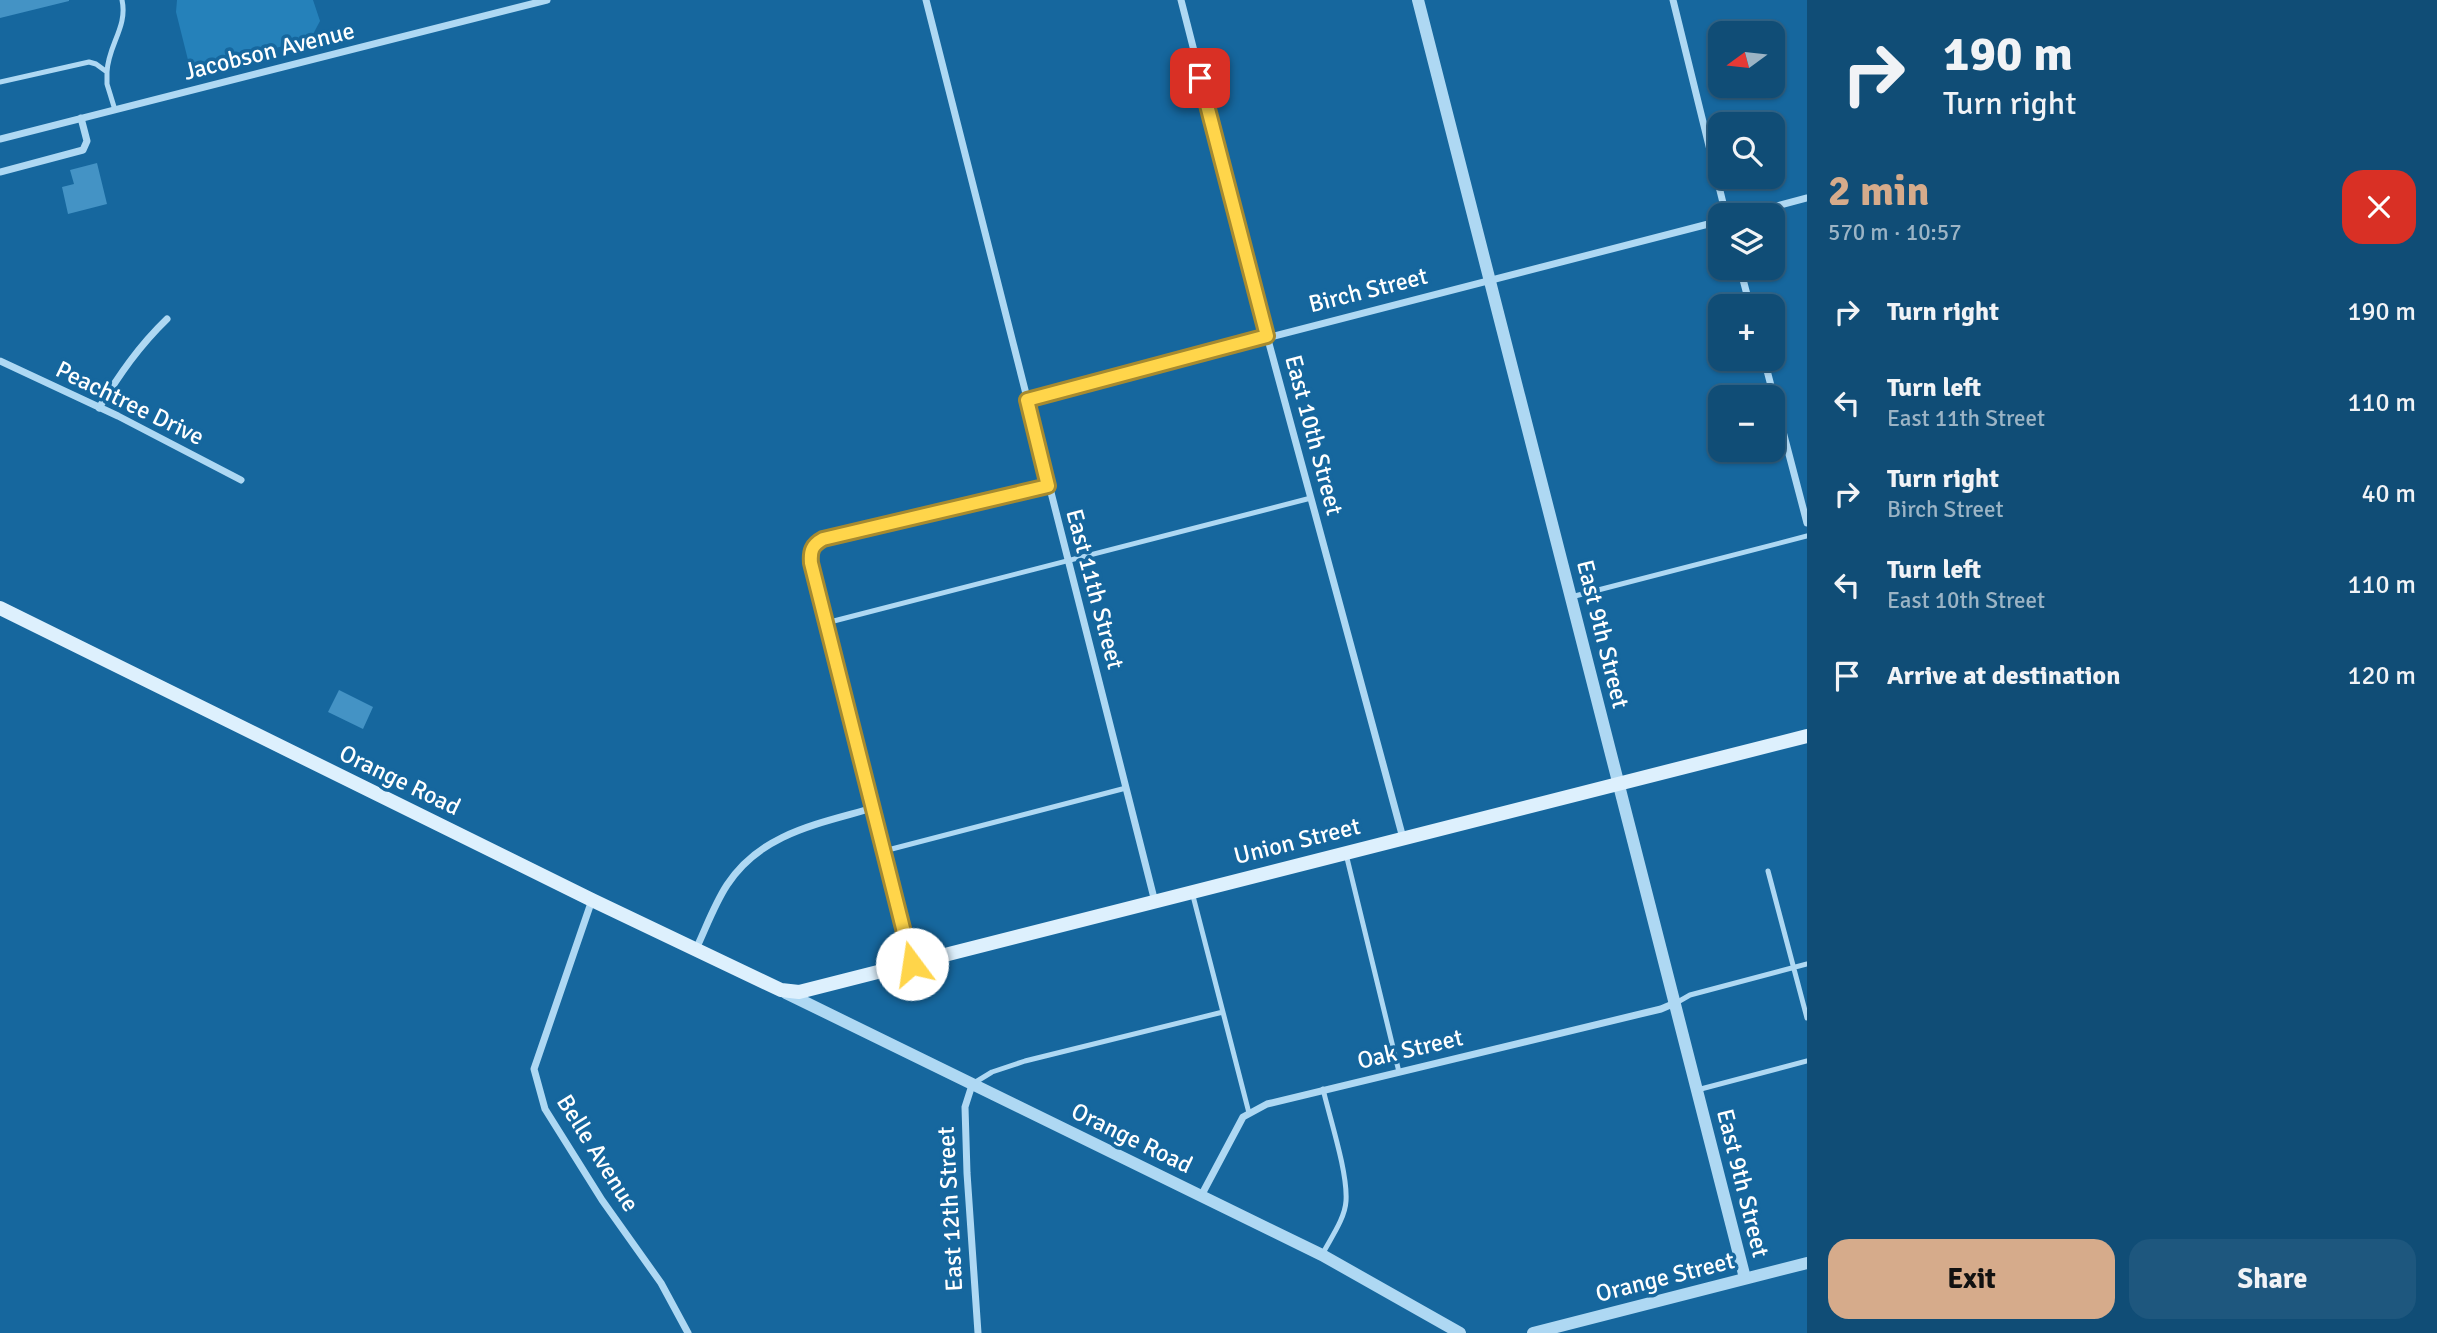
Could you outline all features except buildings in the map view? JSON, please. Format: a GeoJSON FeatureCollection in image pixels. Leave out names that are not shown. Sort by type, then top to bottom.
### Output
{"type":"FeatureCollection","features":[{"type":"Feature","properties":{"kind":"main road","name":"Orange Road"},"geometry":{"type":"LineString","coordinates":[[0,608],[696,950],[781,990],[799,992]]}},
{"type":"Feature","properties":{"kind":"main road","name":"Union Street"},"geometry":{"type":"LineString","coordinates":[[799,992],[1807,736]]}},
{"type":"Feature","properties":{"kind":"street","name":"Jacobson Avenue"},"geometry":{"type":"LineString","coordinates":[[0,139],[521,3],[547,0]]}},
{"type":"Feature","properties":{"kind":"street","name":"East 11th Street"},"geometry":{"type":"LineString","coordinates":[[926,0],[1155,902]]}},
{"type":"Feature","properties":{"kind":"street","name":"East 10th Street"},"geometry":{"type":"LineString","coordinates":[[1181,0],[1267,336],[1403,838]]}},
{"type":"Feature","properties":{"kind":"street","name":"East 9th Street"},"geometry":{"type":"LineString","coordinates":[[1418,0],[1745,1278]]}},
{"type":"Feature","properties":{"kind":"street"},"geometry":{"type":"LineString","coordinates":[[1673,0],[1723,203]]}},
{"type":"Feature","properties":{"kind":"street"},"geometry":{"type":"LineString","coordinates":[[0,172],[83,150],[87,141],[81,118]]}},
{"type":"Feature","properties":{"kind":"street"},"geometry":{"type":"LineString","coordinates":[[1785,204],[1807,198]]}},
{"type":"Feature","properties":{"kind":"street","name":"Birch Street"},"geometry":{"type":"LineString","coordinates":[[1027,400],[1708,224]]}},
{"type":"Feature","properties":{"kind":"street"},"geometry":{"type":"LineString","coordinates":[[99,408],[124,367],[167,319]]}},
{"type":"Feature","properties":{"kind":"street","name":"Peachtree Drive"},"geometry":{"type":"LineString","coordinates":[[0,361],[241,480]]}},
{"type":"Feature","properties":{"kind":"street"},"geometry":{"type":"LineString","coordinates":[[1767,371],[1807,523]]}},
{"type":"Feature","properties":{"kind":"street"},"geometry":{"type":"LineString","coordinates":[[912,964],[811,563],[811,549],[823,539],[1048,486]]}},
{"type":"Feature","properties":{"kind":"street"},"geometry":{"type":"LineString","coordinates":[[696,950],[728,883],[759,850],[794,831],[873,808]]}},
{"type":"Feature","properties":{"kind":"street","name":"Belle Avenue"},"geometry":{"type":"LineString","coordinates":[[592,900],[534,1069],[537,1087],[545,1109],[602,1200],[662,1283],[688,1333]]}},
{"type":"Feature","properties":{"kind":"street","name":"Orange Road"},"geometry":{"type":"LineString","coordinates":[[781,990],[1322,1255],[1460,1333]]}},
{"type":"Feature","properties":{"kind":"street","name":"Oak Street"},"geometry":{"type":"LineString","coordinates":[[1249,1113],[1267,1104],[1324,1089],[1661,1009],[1675,1003]]}},
{"type":"Feature","properties":{"kind":"street","name":"East 12th Street"},"geometry":{"type":"LineString","coordinates":[[972,1085],[965,1107],[978,1333]]}},
{"type":"Feature","properties":{"kind":"street"},"geometry":{"type":"LineString","coordinates":[[1201,1197],[1243,1117],[1249,1113]]}},
{"type":"Feature","properties":{"kind":"street","name":"Orange Street"},"geometry":{"type":"LineString","coordinates":[[1533,1333],[1807,1263]]}},
{"type":"Feature","properties":{"kind":"lane"},"geometry":{"type":"LineString","coordinates":[[115,110],[107,85],[107,72],[110,51],[121,32],[124,12],[122,0]]}},
{"type":"Feature","properties":{"kind":"lane"},"geometry":{"type":"LineString","coordinates":[[0,82],[89,62],[107,72]]}},
{"type":"Feature","properties":{"kind":"lane"},"geometry":{"type":"LineString","coordinates":[[826,623],[1311,498]]}},
{"type":"Feature","properties":{"kind":"lane"},"geometry":{"type":"LineString","coordinates":[[1571,597],[1807,536]]}},
{"type":"Feature","properties":{"kind":"lane"},"geometry":{"type":"LineString","coordinates":[[884,851],[1126,788]]}},
{"type":"Feature","properties":{"kind":"lane"},"geometry":{"type":"LineString","coordinates":[[1346,852],[1399,1072]]}},
{"type":"Feature","properties":{"kind":"lane"},"geometry":{"type":"LineString","coordinates":[[1768,871],[1807,1018]]}},
{"type":"Feature","properties":{"kind":"lane"},"geometry":{"type":"LineString","coordinates":[[1192,892],[1249,1113]]}},
{"type":"Feature","properties":{"kind":"lane"},"geometry":{"type":"LineString","coordinates":[[1675,1003],[1690,995],[1807,964]]}},
{"type":"Feature","properties":{"kind":"lane"},"geometry":{"type":"LineString","coordinates":[[972,1085],[992,1072],[1025,1061],[1223,1012]]}},
{"type":"Feature","properties":{"kind":"lane"},"geometry":{"type":"LineString","coordinates":[[1697,1090],[1807,1061]]}},
{"type":"Feature","properties":{"kind":"lane"},"geometry":{"type":"LineString","coordinates":[[1322,1255],[1344,1212],[1346,1200],[1343,1174],[1324,1089]]}},
{"type":"Feature","properties":{"kind":"shaded area"},"geometry":{"type":"Polygon","coordinates":[[[177,0],[313,0],[320,21],[311,38],[191,72],[176,12],[177,0]]]}},
{"type":"Feature","properties":{"kind":"route"},"geometry":{"type":"LineString","coordinates":[[912,964],[811,563],[811,549],[823,539],[1048,486],[1027,400],[1267,336],[1200,78]]}}]}
